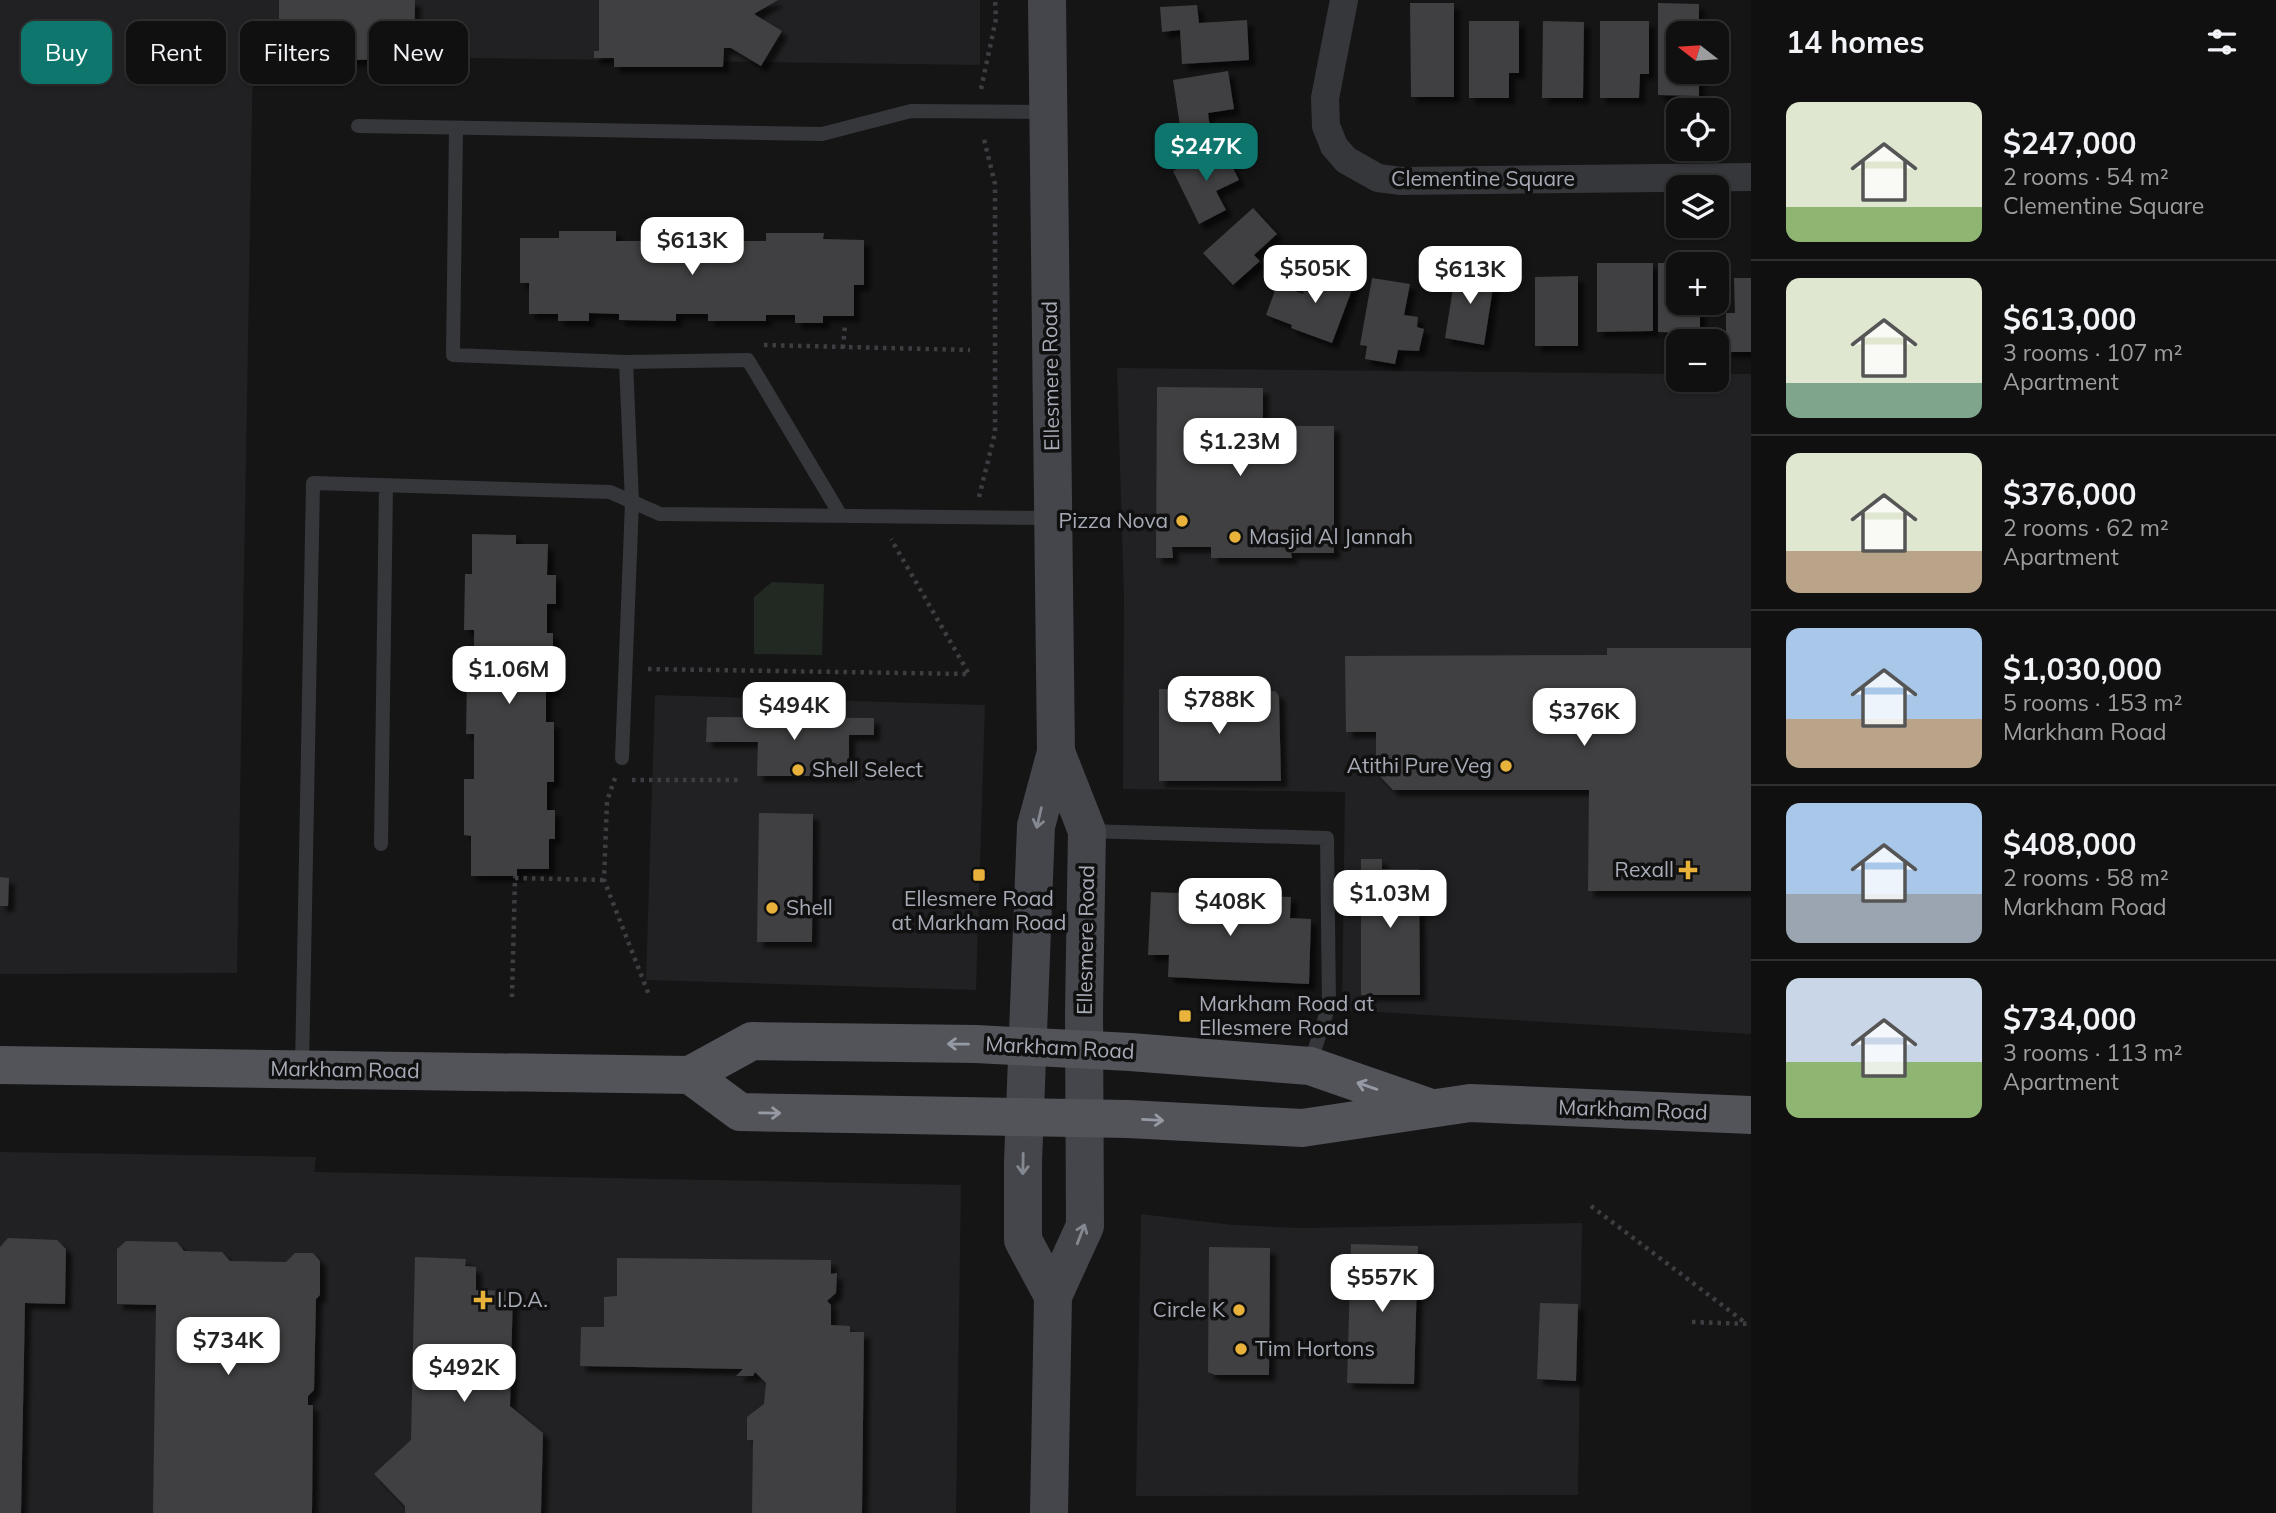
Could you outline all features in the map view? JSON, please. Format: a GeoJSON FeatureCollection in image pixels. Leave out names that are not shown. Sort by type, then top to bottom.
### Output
{"type":"FeatureCollection","features":[{"type":"Feature","properties":{"kind":"main road","name":"Ellesmere Road"},"geometry":{"type":"LineString","coordinates":[[1047,0],[1056,752],[1036,827],[1026,1047],[1023,1240],[1053,1296]]}},
{"type":"Feature","properties":{"kind":"main road","name":"Ellesmere Road"},"geometry":{"type":"LineString","coordinates":[[1049,1513],[1053,1296],[1085,1226],[1087,831],[1056,752]]}},
{"type":"Feature","properties":{"kind":"main road","name":"Markham Road"},"geometry":{"type":"LineString","coordinates":[[0,1065],[690,1075],[752,1041],[1026,1047],[1310,1066],[1431,1108]]}},
{"type":"Feature","properties":{"kind":"main road","name":"Markham Road"},"geometry":{"type":"LineString","coordinates":[[690,1075],[740,1112],[1024,1116],[1302,1128],[1470,1103],[1751,1115]]}},
{"type":"Feature","properties":{"kind":"street","name":"Clementine Square"},"geometry":{"type":"LineString","coordinates":[[1344,0],[1325,98],[1326,126],[1334,146],[1346,160],[1378,178],[1401,181],[1751,177]]}},
{"type":"Feature","properties":{"kind":"lane"},"geometry":{"type":"LineString","coordinates":[[358,126],[822,134],[911,111],[1048,113]]}},
{"type":"Feature","properties":{"kind":"lane"},"geometry":{"type":"LineString","coordinates":[[456,128],[453,355],[626,362],[748,360],[841,516]]}},
{"type":"Feature","properties":{"kind":"lane"},"geometry":{"type":"LineString","coordinates":[[622,758],[632,502],[626,362]]}},
{"type":"Feature","properties":{"kind":"lane"},"geometry":{"type":"LineString","coordinates":[[302,1070],[313,483],[610,492],[660,514],[1053,518]]}},
{"type":"Feature","properties":{"kind":"lane"},"geometry":{"type":"LineString","coordinates":[[381,844],[386,486]]}},
{"type":"Feature","properties":{"kind":"lane"},"geometry":{"type":"LineString","coordinates":[[1087,831],[1327,838],[1329,1005],[1310,1066]]}},
{"type":"Feature","properties":{"kind":"path"},"geometry":{"type":"LineString","coordinates":[[974,517],[995,433],[995,184],[977,111],[996,19],[995,0]]}},
{"type":"Feature","properties":{"kind":"path"},"geometry":{"type":"LineString","coordinates":[[843,348],[845,325]]}},
{"type":"Feature","properties":{"kind":"path"},"geometry":{"type":"LineString","coordinates":[[748,360],[764,345],[971,351]]}},
{"type":"Feature","properties":{"kind":"path"},"geometry":{"type":"LineString","coordinates":[[626,668],[969,674],[878,516]]}},
{"type":"Feature","properties":{"kind":"path"},"geometry":{"type":"LineString","coordinates":[[622,758],[607,801],[604,880],[649,995]]}},
{"type":"Feature","properties":{"kind":"path"},"geometry":{"type":"LineString","coordinates":[[615,780],[740,780]]}},
{"type":"Feature","properties":{"kind":"path"},"geometry":{"type":"LineString","coordinates":[[512,997],[515,878],[604,880]]}},
{"type":"Feature","properties":{"kind":"path"},"geometry":{"type":"LineString","coordinates":[[1591,1206],[1749,1324]]}},
{"type":"Feature","properties":{"kind":"path"},"geometry":{"type":"LineString","coordinates":[[1692,1322],[1749,1324]]}},
{"type":"Feature","properties":{"kind":"shaded area"},"geometry":{"type":"Polygon","coordinates":[[[0,0],[980,0],[980,65],[468,58],[468,21],[369,21],[369,57],[355,56],[355,21],[240,21],[240,84],[252,84],[237,973],[0,974],[0,0]]]}},
{"type":"Feature","properties":{"kind":"shaded area"},"geometry":{"type":"Polygon","coordinates":[[[1117,368],[1666,374],[1666,392],[1729,392],[1729,374],[1751,374],[1751,1034],[1342,1010],[1345,792],[1123,789],[1124,597],[1117,368]]]}},
{"type":"Feature","properties":{"kind":"shaded area"},"geometry":{"type":"Polygon","coordinates":[[[772,582],[824,584],[822,655],[754,654],[754,597],[772,582]]]}},
{"type":"Feature","properties":{"kind":"shaded area"},"geometry":{"type":"Polygon","coordinates":[[[655,695],[985,705],[976,990],[646,980],[655,695]]]}},
{"type":"Feature","properties":{"kind":"shaded area"},"geometry":{"type":"Polygon","coordinates":[[[0,1152],[316,1157],[314,1172],[961,1185],[956,1513],[0,1513],[0,1152]]]}},
{"type":"Feature","properties":{"kind":"shaded area"},"geometry":{"type":"Polygon","coordinates":[[[1141,1214],[1233,1225],[1299,1228],[1582,1223],[1578,1495],[1136,1496],[1141,1214]]]}},
{"type":"Feature","properties":{"kind":"building"},"geometry":{"type":"Polygon","coordinates":[[[279,0],[415,0],[415,21],[369,21],[369,60],[355,60],[355,21],[279,21],[279,0]]]}},
{"type":"Feature","properties":{"kind":"building"},"geometry":{"type":"Polygon","coordinates":[[[599,0],[778,0],[754,14],[782,31],[761,66],[731,48],[724,48],[723,67],[614,67],[614,58],[594,58],[594,51],[599,51],[599,0]]]}},
{"type":"Feature","properties":{"kind":"building"},"geometry":{"type":"Polygon","coordinates":[[[1410,3],[1454,3],[1454,97],[1411,97],[1410,3]]]}},
{"type":"Feature","properties":{"kind":"building"},"geometry":{"type":"Polygon","coordinates":[[[1658,3],[1699,4],[1699,21],[1666,21],[1666,84],[1699,84],[1699,96],[1658,95],[1658,3]]]}},
{"type":"Feature","properties":{"kind":"building"},"geometry":{"type":"Polygon","coordinates":[[[1197,5],[1199,23],[1247,20],[1249,60],[1182,64],[1180,30],[1162,32],[1160,7],[1197,5]]]}},
{"type":"Feature","properties":{"kind":"building"},"geometry":{"type":"Polygon","coordinates":[[[1469,21],[1519,21],[1519,73],[1509,73],[1509,98],[1469,98],[1469,21]]]}},
{"type":"Feature","properties":{"kind":"building"},"geometry":{"type":"Polygon","coordinates":[[[1543,21],[1584,22],[1583,98],[1542,98],[1543,21]]]}},
{"type":"Feature","properties":{"kind":"building"},"geometry":{"type":"Polygon","coordinates":[[[1600,21],[1649,21],[1649,74],[1640,74],[1639,98],[1600,98],[1600,21]]]}},
{"type":"Feature","properties":{"kind":"building"},"geometry":{"type":"Polygon","coordinates":[[[1228,71],[1234,109],[1208,113],[1211,135],[1182,139],[1173,80],[1228,71]]]}},
{"type":"Feature","properties":{"kind":"building"},"geometry":{"type":"Polygon","coordinates":[[[1222,146],[1239,180],[1216,191],[1226,210],[1199,224],[1173,171],[1222,146]]]}},
{"type":"Feature","properties":{"kind":"building"},"geometry":{"type":"Polygon","coordinates":[[[1253,208],[1277,234],[1254,255],[1260,261],[1233,285],[1203,253],[1253,208]]]}},
{"type":"Feature","properties":{"kind":"building"},"geometry":{"type":"Polygon","coordinates":[[[559,231],[616,231],[616,241],[662,241],[662,234],[721,234],[721,241],[766,241],[766,233],[824,233],[823,239],[864,240],[864,285],[854,285],[854,316],[823,316],[823,323],[795,323],[795,315],[766,315],[766,321],[708,321],[708,314],[676,314],[676,321],[619,320],[619,314],[589,313],[589,321],[558,321],[558,314],[529,314],[529,283],[520,283],[520,238],[559,238],[559,231]]]}},
{"type":"Feature","properties":{"kind":"building"},"geometry":{"type":"Polygon","coordinates":[[[1597,263],[1653,263],[1653,331],[1597,332],[1597,263]]]}},
{"type":"Feature","properties":{"kind":"building"},"geometry":{"type":"Polygon","coordinates":[[[1658,263],[1666,263],[1666,315],[1700,315],[1700,329],[1666,329],[1666,332],[1658,332],[1658,263]]]}},
{"type":"Feature","properties":{"kind":"building"},"geometry":{"type":"Polygon","coordinates":[[[1464,265],[1473,267],[1473,272],[1495,275],[1484,345],[1445,338],[1456,270],[1463,270],[1464,265]]]}},
{"type":"Feature","properties":{"kind":"building"},"geometry":{"type":"Polygon","coordinates":[[[1323,266],[1356,279],[1332,343],[1291,328],[1292,325],[1266,315],[1277,285],[1303,294],[1304,291],[1312,294],[1323,266]]]}},
{"type":"Feature","properties":{"kind":"building"},"geometry":{"type":"Polygon","coordinates":[[[1578,276],[1578,346],[1535,346],[1535,277],[1578,276]]]}},
{"type":"Feature","properties":{"kind":"building"},"geometry":{"type":"Polygon","coordinates":[[[1372,278],[1410,284],[1404,315],[1418,317],[1417,327],[1424,329],[1419,351],[1398,350],[1395,364],[1365,359],[1367,346],[1360,345],[1372,278]]]}},
{"type":"Feature","properties":{"kind":"building"},"geometry":{"type":"Polygon","coordinates":[[[1734,278],[1751,278],[1751,352],[1729,352],[1726,315],[1735,313],[1734,278]]]}},
{"type":"Feature","properties":{"kind":"building"},"geometry":{"type":"Polygon","coordinates":[[[1157,387],[1263,388],[1263,426],[1334,426],[1334,553],[1291,553],[1292,558],[1211,558],[1211,547],[1172,547],[1173,558],[1156,558],[1157,387]]]}},
{"type":"Feature","properties":{"kind":"building"},"geometry":{"type":"Polygon","coordinates":[[[472,534],[516,535],[516,544],[548,544],[547,575],[556,575],[556,604],[547,604],[547,633],[553,633],[553,691],[546,691],[546,722],[554,722],[554,782],[547,782],[547,810],[555,810],[555,839],[549,839],[549,869],[517,869],[517,876],[471,876],[471,836],[464,835],[464,779],[474,779],[474,734],[466,734],[467,676],[474,676],[474,630],[464,630],[465,574],[472,574],[472,534]]]}},
{"type":"Feature","properties":{"kind":"building"},"geometry":{"type":"Polygon","coordinates":[[[1607,648],[1751,648],[1751,891],[1588,891],[1589,790],[1393,790],[1376,772],[1376,732],[1346,732],[1345,656],[1607,655],[1607,648]]]}},
{"type":"Feature","properties":{"kind":"building"},"geometry":{"type":"Polygon","coordinates":[[[1159,689],[1275,691],[1279,696],[1281,781],[1159,781],[1159,689]]]}},
{"type":"Feature","properties":{"kind":"building"},"geometry":{"type":"Polygon","coordinates":[[[707,717],[874,718],[874,735],[849,735],[849,776],[757,776],[758,742],[706,742],[707,717]]]}},
{"type":"Feature","properties":{"kind":"building"},"geometry":{"type":"Polygon","coordinates":[[[759,813],[813,814],[812,942],[757,942],[759,813]]]}},
{"type":"Feature","properties":{"kind":"building"},"geometry":{"type":"Polygon","coordinates":[[[1361,859],[1382,859],[1382,869],[1419,869],[1420,995],[1361,995],[1361,859]]]}},
{"type":"Feature","properties":{"kind":"building"},"geometry":{"type":"Polygon","coordinates":[[[0,877],[9,878],[8,906],[0,906],[0,877]]]}},
{"type":"Feature","properties":{"kind":"building"},"geometry":{"type":"Polygon","coordinates":[[[1151,892],[1291,897],[1290,918],[1311,919],[1309,984],[1168,977],[1169,955],[1148,955],[1151,892]]]}},
{"type":"Feature","properties":{"kind":"building"},"geometry":{"type":"Polygon","coordinates":[[[8,1238],[57,1240],[66,1249],[65,1304],[25,1303],[21,1513],[0,1513],[0,1247],[8,1238]]]}},
{"type":"Feature","properties":{"kind":"building"},"geometry":{"type":"Polygon","coordinates":[[[126,1241],[177,1242],[184,1251],[222,1252],[230,1261],[286,1262],[295,1253],[313,1253],[320,1261],[320,1295],[316,1299],[314,1390],[308,1396],[308,1405],[313,1405],[312,1513],[153,1513],[156,1305],[117,1304],[117,1249],[126,1241]]]}},
{"type":"Feature","properties":{"kind":"building"},"geometry":{"type":"Polygon","coordinates":[[[1351,1244],[1418,1246],[1414,1384],[1347,1383],[1351,1244]]]}},
{"type":"Feature","properties":{"kind":"building","name":"Circle K"},"geometry":{"type":"Polygon","coordinates":[[[1209,1247],[1270,1248],[1269,1375],[1215,1375],[1208,1372],[1209,1247]]]}},
{"type":"Feature","properties":{"kind":"building"},"geometry":{"type":"Polygon","coordinates":[[[415,1257],[466,1259],[465,1266],[476,1267],[476,1290],[513,1291],[510,1406],[543,1433],[541,1513],[405,1513],[405,1506],[374,1474],[411,1440],[415,1257]]]}},
{"type":"Feature","properties":{"kind":"building"},"geometry":{"type":"Polygon","coordinates":[[[617,1258],[831,1260],[831,1274],[837,1273],[836,1293],[827,1301],[831,1305],[831,1325],[850,1326],[850,1332],[864,1332],[862,1513],[752,1513],[753,1440],[747,1440],[747,1417],[764,1404],[766,1383],[755,1372],[753,1376],[736,1376],[743,1369],[580,1366],[581,1327],[604,1327],[604,1297],[617,1296],[617,1258]]]}},
{"type":"Feature","properties":{"kind":"building"},"geometry":{"type":"Polygon","coordinates":[[[1540,1303],[1578,1304],[1576,1381],[1537,1379],[1540,1303]]]}},
{"type":"Feature","properties":{"kind":"place","name":"Pizza Nova"},"geometry":{"type":"Point","coordinates":[1182,521]}},
{"type":"Feature","properties":{"kind":"place","name":"Masjid Al Jannah"},"geometry":{"type":"Point","coordinates":[1235,537]}},
{"type":"Feature","properties":{"kind":"place","name":"Atithi Pure Veg"},"geometry":{"type":"Point","coordinates":[1506,766]}},
{"type":"Feature","properties":{"kind":"place","name":"Shell Select"},"geometry":{"type":"Point","coordinates":[798,770]}},
{"type":"Feature","properties":{"kind":"place","name":"Rexall"},"geometry":{"type":"Point","coordinates":[1688,870]}},
{"type":"Feature","properties":{"kind":"place","name":"Ellesmere Road at Markham Road"},"geometry":{"type":"Point","coordinates":[979,875]}},
{"type":"Feature","properties":{"kind":"place","name":"Shell"},"geometry":{"type":"Point","coordinates":[772,908]}},
{"type":"Feature","properties":{"kind":"place","name":"Markham Road at Ellesmere Road"},"geometry":{"type":"Point","coordinates":[1185,1016]}},
{"type":"Feature","properties":{"kind":"place","name":"I.D.A."},"geometry":{"type":"Point","coordinates":[483,1300]}},
{"type":"Feature","properties":{"kind":"place","name":"Circle K"},"geometry":{"type":"Point","coordinates":[1239,1310]}},
{"type":"Feature","properties":{"kind":"place","name":"Tim Hortons"},"geometry":{"type":"Point","coordinates":[1241,1349]}}]}
